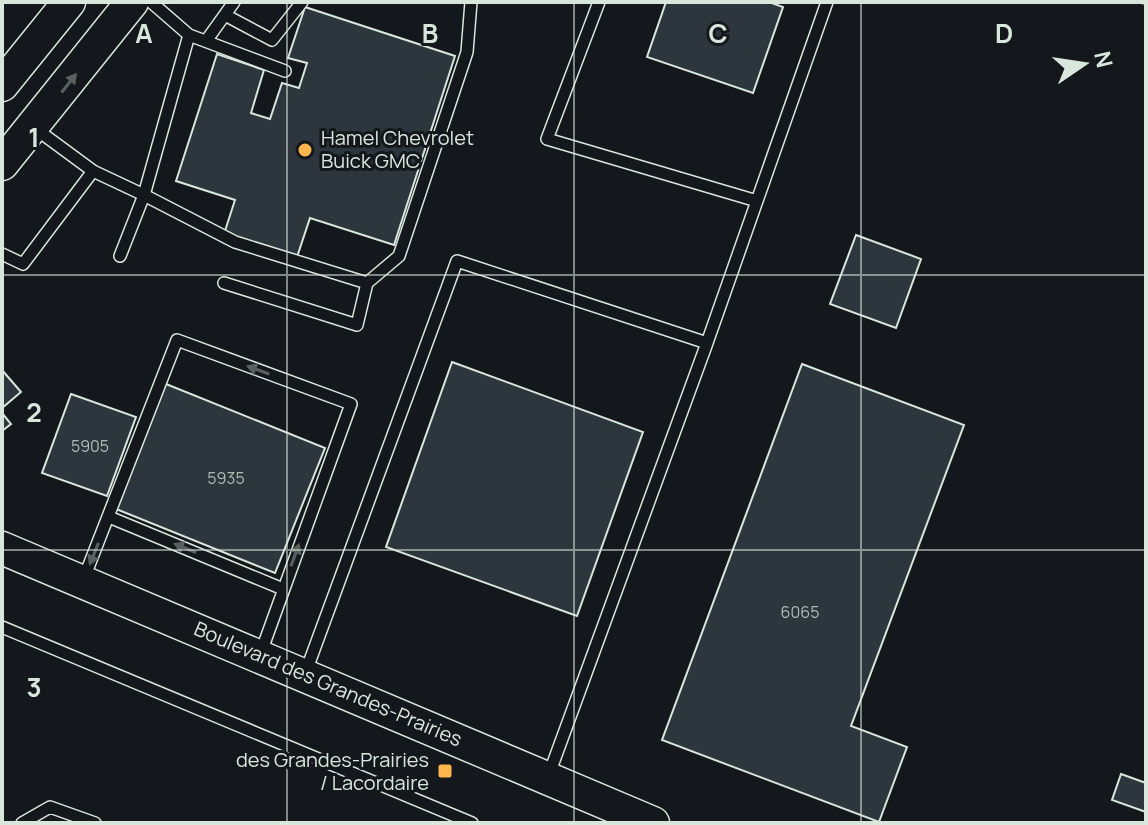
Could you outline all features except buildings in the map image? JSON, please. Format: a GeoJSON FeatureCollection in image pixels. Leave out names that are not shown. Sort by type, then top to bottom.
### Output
{"type":"FeatureCollection","features":[{"type":"Feature","properties":{"kind":"main road"},"geometry":{"type":"LineString","coordinates":[[2,85],[69,2]]}},
{"type":"Feature","properties":{"kind":"main road"},"geometry":{"type":"LineString","coordinates":[[2,164],[34,128],[132,2]]}},
{"type":"Feature","properties":{"kind":"main road","name":"Boulevard des Grandes-Prairies"},"geometry":{"type":"LineString","coordinates":[[2,548],[548,778],[605,808],[653,823]]}},
{"type":"Feature","properties":{"kind":"lane"},"geometry":{"type":"LineString","coordinates":[[151,2],[189,35],[285,71]]}},
{"type":"Feature","properties":{"kind":"lane"},"geometry":{"type":"LineString","coordinates":[[206,41],[234,2]]}},
{"type":"Feature","properties":{"kind":"lane"},"geometry":{"type":"LineString","coordinates":[[225,15],[272,40],[302,2]]}},
{"type":"Feature","properties":{"kind":"lane"},"geometry":{"type":"LineString","coordinates":[[224,283],[357,325],[367,283],[399,256],[467,52],[471,2]]}},
{"type":"Feature","properties":{"kind":"lane"},"geometry":{"type":"LineString","coordinates":[[599,2],[547,139],[757,201]]}},
{"type":"Feature","properties":{"kind":"lane"},"geometry":{"type":"LineString","coordinates":[[548,778],[707,343],[827,2]]}},
{"type":"Feature","properties":{"kind":"lane"},"geometry":{"type":"LineString","coordinates":[[120,256],[144,195],[189,35]]}},
{"type":"Feature","properties":{"kind":"lane"},"geometry":{"type":"LineString","coordinates":[[34,128],[93,171],[235,242],[367,283]]}},
{"type":"Feature","properties":{"kind":"lane"},"geometry":{"type":"LineString","coordinates":[[2,254],[23,264],[93,171]]}},
{"type":"Feature","properties":{"kind":"lane"},"geometry":{"type":"LineString","coordinates":[[305,674],[457,261],[707,343]]}},
{"type":"Feature","properties":{"kind":"lane"},"geometry":{"type":"LineString","coordinates":[[83,582],[177,340],[351,404],[259,655]]}},
{"type":"Feature","properties":{"kind":"lane"},"geometry":{"type":"LineString","coordinates":[[109,517],[283,589]]}},
{"type":"Feature","properties":{"kind":"lane"},"geometry":{"type":"LineString","coordinates":[[2,627],[472,823]]}},
{"type":"Feature","properties":{"kind":"lane"},"geometry":{"type":"LineString","coordinates":[[22,823],[50,807],[95,823]]}},
{"type":"Feature","properties":{"kind":"power"},"geometry":{"type":"LineString","coordinates":[[1136,2],[1146,4]]}},
{"type":"Feature","properties":{"kind":"place","name":"Hamel Chevrolet Buick GMC"},"geometry":{"type":"Point","coordinates":[305,150]}},
{"type":"Feature","properties":{"kind":"place","name":"des Grandes-Prairies / Lacordaire"},"geometry":{"type":"Point","coordinates":[445,771]}}]}
